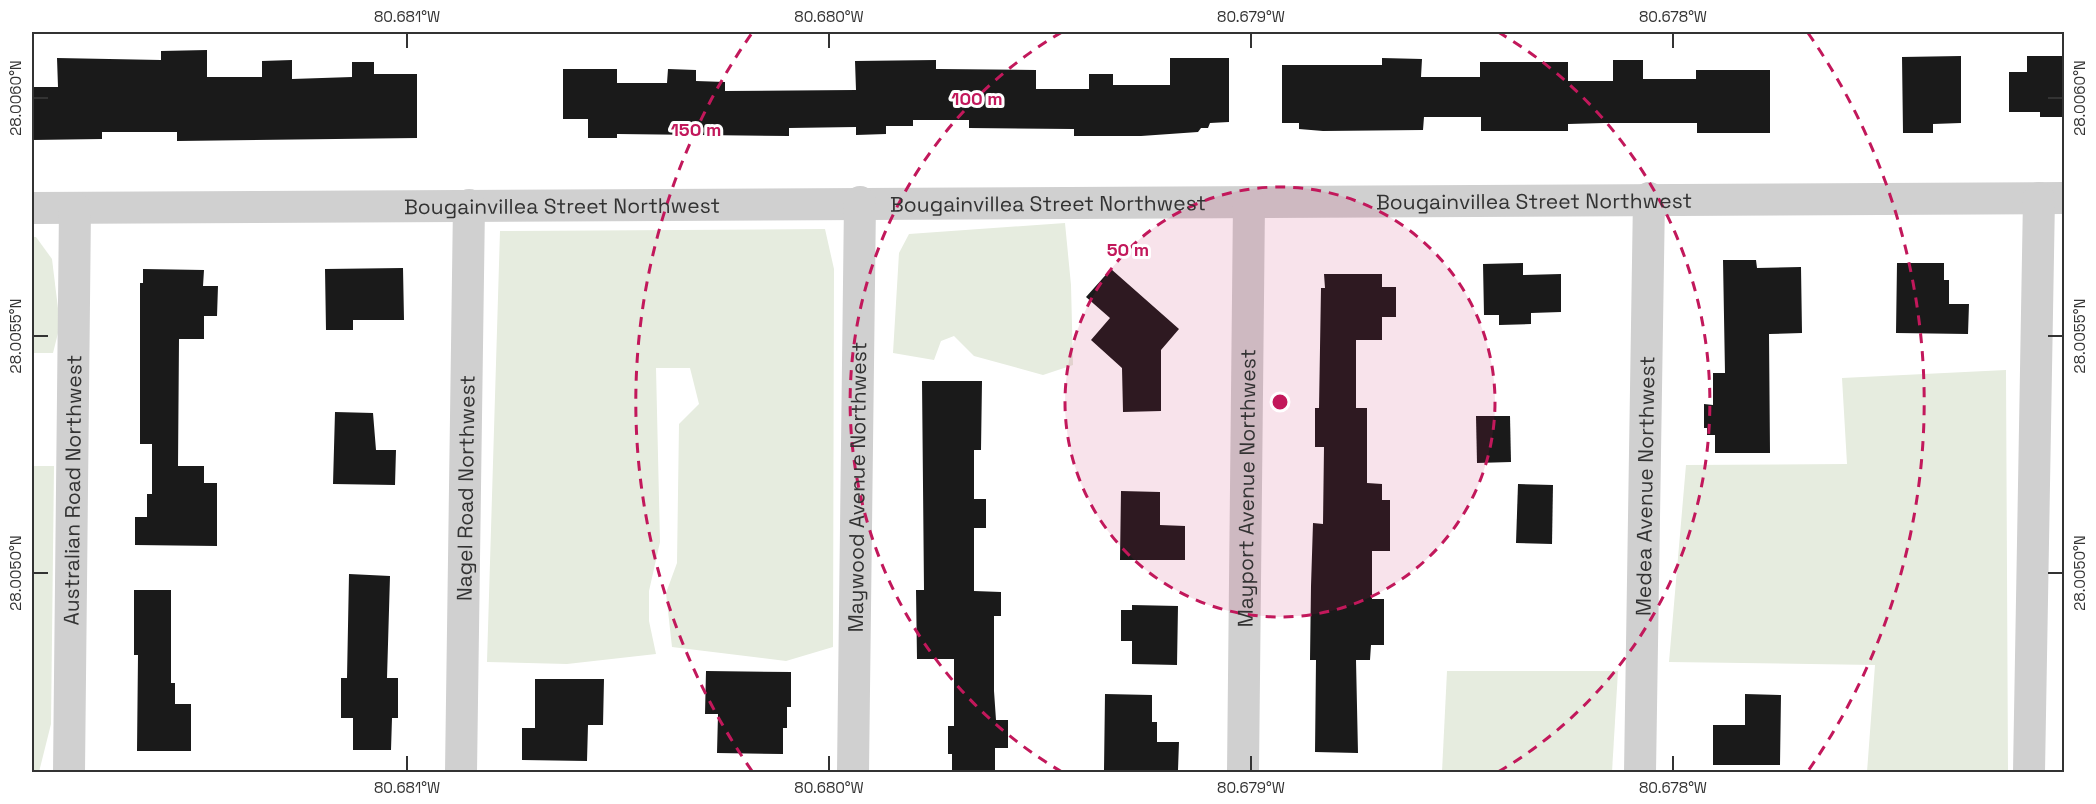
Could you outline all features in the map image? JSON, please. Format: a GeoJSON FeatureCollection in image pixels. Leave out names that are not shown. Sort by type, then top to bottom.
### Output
{"type":"FeatureCollection","features":[{"type":"Feature","properties":{"kind":"street","name":"Bougainvillea Street Northwest"},"geometry":{"type":"LineString","coordinates":[[32,208],[860,202],[1249,203],[1649,198],[2052,198]]}},
{"type":"Feature","properties":{"kind":"street","name":"Medea Avenue Northwest"},"geometry":{"type":"LineString","coordinates":[[1640,772],[1649,198]]}},
{"type":"Feature","properties":{"kind":"street"},"geometry":{"type":"LineString","coordinates":[[2030,772],[2052,198]]}},
{"type":"Feature","properties":{"kind":"street","name":"Maywood Avenue Northwest"},"geometry":{"type":"LineString","coordinates":[[853,772],[860,202]]}},
{"type":"Feature","properties":{"kind":"street","name":"Mayport Avenue Northwest"},"geometry":{"type":"LineString","coordinates":[[1244,772],[1249,203]]}},
{"type":"Feature","properties":{"kind":"street","name":"Nagel Road Northwest"},"geometry":{"type":"LineString","coordinates":[[461,772],[469,206]]}},
{"type":"Feature","properties":{"kind":"street","name":"Australian Road Northwest"},"geometry":{"type":"LineString","coordinates":[[69,772],[75,208]]}},
{"type":"Feature","properties":{"kind":"shaded area"},"geometry":{"type":"Polygon","coordinates":[[[1065,223],[1071,285],[1073,365],[1043,375],[974,356],[954,336],[941,341],[934,360],[893,353],[899,253],[909,234],[1065,223]]]}},
{"type":"Feature","properties":{"kind":"shaded area"},"geometry":{"type":"Polygon","coordinates":[[[825,229],[834,269],[833,647],[786,661],[672,647],[666,593],[677,563],[679,424],[699,404],[690,368],[656,368],[660,542],[649,591],[649,621],[656,654],[567,664],[487,662],[500,231],[825,229]]]}},
{"type":"Feature","properties":{"kind":"shaded area"},"geometry":{"type":"Polygon","coordinates":[[[32,237],[36,237],[52,259],[60,325],[53,353],[32,353],[32,237]]]}},
{"type":"Feature","properties":{"kind":"shaded area"},"geometry":{"type":"Polygon","coordinates":[[[2006,370],[2008,772],[1867,772],[1875,665],[1669,662],[1686,465],[1847,464],[1842,378],[2006,370]]]}},
{"type":"Feature","properties":{"kind":"shaded area"},"geometry":{"type":"Polygon","coordinates":[[[32,466],[54,466],[51,724],[39,772],[32,772],[32,466]]]}},
{"type":"Feature","properties":{"kind":"shaded area"},"geometry":{"type":"Polygon","coordinates":[[[1447,671],[1618,671],[1612,772],[1442,772],[1447,671]]]}},
{"type":"Feature","properties":{"kind":"building"},"geometry":{"type":"Polygon","coordinates":[[[207,50],[207,77],[262,77],[262,61],[292,60],[292,79],[352,77],[352,62],[374,62],[374,74],[417,74],[417,138],[177,141],[177,132],[102,132],[102,139],[32,140],[32,87],[58,87],[57,58],[161,60],[161,51],[207,50]]]}},
{"type":"Feature","properties":{"kind":"building"},"geometry":{"type":"Polygon","coordinates":[[[1961,56],[1961,123],[1933,124],[1933,133],[1903,133],[1902,57],[1961,56]]]}},
{"type":"Feature","properties":{"kind":"building"},"geometry":{"type":"Polygon","coordinates":[[[2027,56],[2064,56],[2064,117],[2040,117],[2040,112],[2009,112],[2009,72],[2027,72],[2027,56]]]}},
{"type":"Feature","properties":{"kind":"building"},"geometry":{"type":"Polygon","coordinates":[[[1170,58],[1229,58],[1229,122],[1210,123],[1208,128],[1201,128],[1198,132],[1141,136],[1074,136],[1074,129],[969,128],[969,120],[913,120],[913,126],[886,126],[886,134],[856,135],[856,127],[789,128],[789,136],[617,134],[617,138],[588,138],[588,119],[563,119],[563,69],[617,69],[617,83],[667,83],[668,69],[696,70],[696,81],[725,82],[725,91],[856,90],[855,61],[936,60],[936,69],[1036,70],[1036,89],[1089,89],[1089,74],[1113,74],[1113,85],[1170,85],[1170,58]]]}},
{"type":"Feature","properties":{"kind":"building"},"geometry":{"type":"Polygon","coordinates":[[[1382,58],[1422,59],[1421,77],[1480,77],[1480,62],[1568,62],[1568,81],[1613,81],[1613,60],[1643,60],[1643,79],[1696,79],[1696,70],[1770,70],[1770,133],[1697,133],[1697,123],[1568,124],[1568,131],[1481,131],[1481,117],[1424,117],[1423,130],[1323,131],[1299,129],[1299,123],[1282,123],[1282,65],[1382,65],[1382,58]]]}},
{"type":"Feature","properties":{"kind":"building"},"geometry":{"type":"Polygon","coordinates":[[[1723,260],[1756,260],[1757,268],[1801,267],[1802,333],[1769,334],[1770,453],[1715,453],[1715,435],[1707,435],[1707,428],[1704,428],[1704,404],[1713,405],[1713,373],[1725,373],[1723,260]]]}},
{"type":"Feature","properties":{"kind":"building"},"geometry":{"type":"Polygon","coordinates":[[[1523,263],[1523,275],[1561,274],[1561,312],[1531,313],[1531,324],[1499,325],[1499,315],[1484,315],[1483,264],[1523,263]]]}},
{"type":"Feature","properties":{"kind":"building"},"geometry":{"type":"Polygon","coordinates":[[[1897,263],[1944,263],[1944,280],[1949,280],[1949,304],[1969,304],[1968,334],[1896,333],[1897,263]]]}},
{"type":"Feature","properties":{"kind":"building"},"geometry":{"type":"Polygon","coordinates":[[[403,268],[404,320],[353,320],[353,330],[326,330],[325,269],[403,268]]]}},
{"type":"Feature","properties":{"kind":"building"},"geometry":{"type":"Polygon","coordinates":[[[143,269],[204,270],[203,286],[218,286],[217,316],[204,316],[204,339],[179,339],[178,466],[204,466],[204,483],[217,483],[217,546],[135,545],[135,517],[147,517],[147,494],[152,494],[152,444],[140,444],[140,283],[143,283],[143,269]]]}},
{"type":"Feature","properties":{"kind":"building"},"geometry":{"type":"Polygon","coordinates":[[[1111,269],[1179,329],[1161,350],[1161,411],[1123,412],[1122,368],[1091,340],[1110,318],[1086,297],[1111,269]]]}},
{"type":"Feature","properties":{"kind":"building"},"geometry":{"type":"Polygon","coordinates":[[[1324,274],[1382,274],[1382,287],[1396,287],[1396,317],[1382,317],[1382,340],[1356,340],[1356,408],[1367,408],[1367,483],[1382,484],[1382,500],[1390,500],[1390,551],[1372,551],[1372,599],[1384,599],[1384,645],[1371,645],[1370,660],[1356,660],[1358,753],[1315,752],[1316,660],[1310,660],[1311,586],[1313,523],[1323,524],[1324,447],[1315,447],[1315,408],[1319,408],[1321,288],[1325,288],[1324,274]]]}},
{"type":"Feature","properties":{"kind":"building"},"geometry":{"type":"Polygon","coordinates":[[[922,381],[982,381],[981,450],[974,450],[974,499],[986,499],[986,528],[974,528],[974,591],[1001,592],[1001,616],[994,616],[994,691],[996,720],[1008,720],[1008,748],[995,748],[995,771],[952,771],[952,754],[948,754],[948,726],[954,726],[954,659],[917,659],[916,590],[924,590],[922,381]]]}},
{"type":"Feature","properties":{"kind":"building"},"geometry":{"type":"Polygon","coordinates":[[[335,412],[373,413],[376,450],[396,450],[395,485],[333,484],[335,412]]]}},
{"type":"Feature","properties":{"kind":"building"},"geometry":{"type":"Polygon","coordinates":[[[1476,416],[1510,416],[1511,462],[1477,463],[1476,416]]]}},
{"type":"Feature","properties":{"kind":"building"},"geometry":{"type":"Polygon","coordinates":[[[1518,484],[1553,485],[1552,544],[1516,543],[1518,484]]]}},
{"type":"Feature","properties":{"kind":"building"},"geometry":{"type":"Polygon","coordinates":[[[1121,491],[1160,492],[1160,525],[1185,526],[1185,560],[1120,560],[1121,491]]]}},
{"type":"Feature","properties":{"kind":"building"},"geometry":{"type":"Polygon","coordinates":[[[349,574],[390,576],[387,678],[398,678],[398,718],[392,718],[391,750],[353,750],[353,718],[341,718],[341,678],[347,678],[349,574]]]}},
{"type":"Feature","properties":{"kind":"building"},"geometry":{"type":"Polygon","coordinates":[[[134,590],[171,590],[171,683],[175,683],[175,704],[191,704],[191,751],[137,751],[138,655],[134,655],[134,590]]]}},
{"type":"Feature","properties":{"kind":"building"},"geometry":{"type":"Polygon","coordinates":[[[1132,605],[1178,606],[1177,665],[1132,664],[1132,641],[1121,641],[1121,610],[1132,610],[1132,605]]]}},
{"type":"Feature","properties":{"kind":"building"},"geometry":{"type":"Polygon","coordinates":[[[706,671],[791,672],[791,707],[787,707],[787,728],[783,728],[783,754],[717,753],[718,714],[705,714],[706,671]]]}},
{"type":"Feature","properties":{"kind":"building"},"geometry":{"type":"Polygon","coordinates":[[[535,679],[604,679],[603,725],[588,725],[587,761],[522,760],[522,728],[535,728],[535,679]]]}},
{"type":"Feature","properties":{"kind":"building"},"geometry":{"type":"Polygon","coordinates":[[[1105,694],[1152,695],[1152,722],[1157,722],[1157,742],[1179,742],[1178,770],[1104,770],[1105,694]]]}},
{"type":"Feature","properties":{"kind":"building"},"geometry":{"type":"Polygon","coordinates":[[[1745,694],[1781,695],[1780,765],[1713,765],[1713,725],[1745,725],[1745,694]]]}}]}
